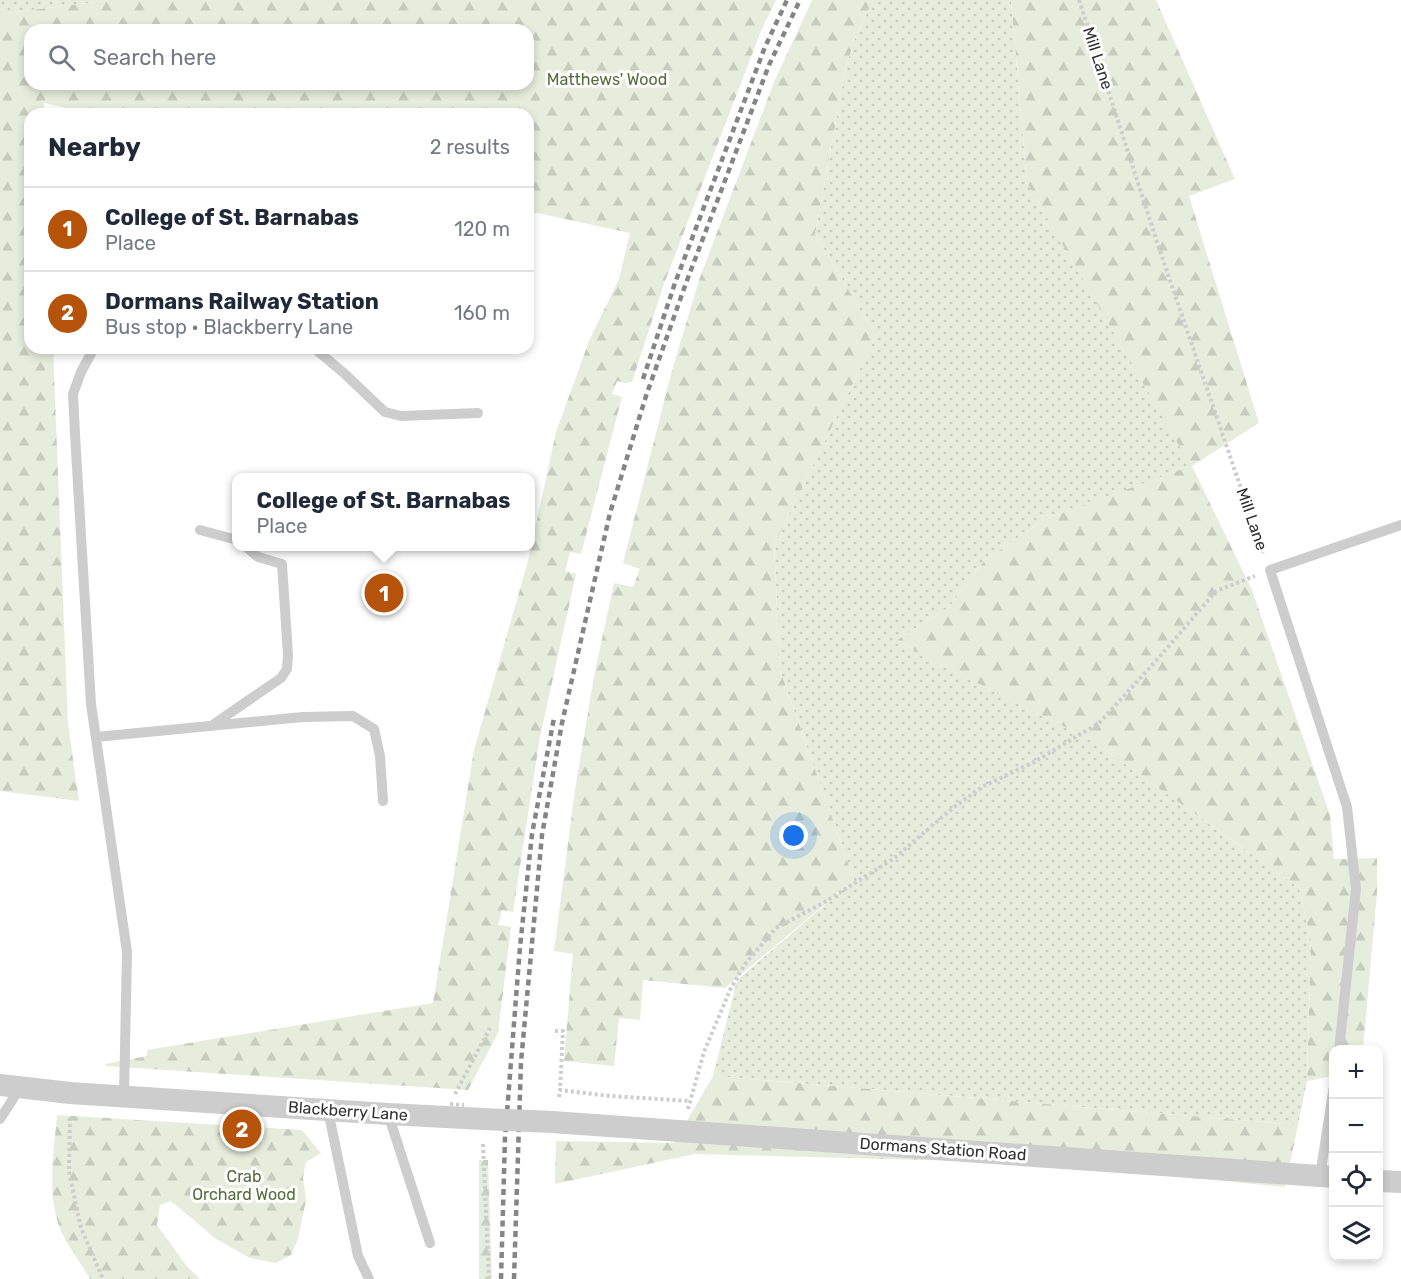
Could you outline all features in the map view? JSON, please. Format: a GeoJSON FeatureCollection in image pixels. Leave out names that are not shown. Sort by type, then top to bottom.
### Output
{"type":"FeatureCollection","features":[{"type":"Feature","properties":{"kind":"street","name":"Blackberry Lane"},"geometry":{"type":"LineString","coordinates":[[10,1086],[70,1093],[388,1114],[449,1111],[552,1122]]}},
{"type":"Feature","properties":{"kind":"street","name":"Dormans Station Road"},"geometry":{"type":"LineString","coordinates":[[552,1122],[1327,1177]]}},
{"type":"Feature","properties":{"kind":"street"},"geometry":{"type":"LineString","coordinates":[[1383,1181],[1401,1182]]}},
{"type":"Feature","properties":{"kind":"lane"},"geometry":{"type":"LineString","coordinates":[[91,354],[73,394],[90,681],[127,952],[124,1096]]}},
{"type":"Feature","properties":{"kind":"lane"},"geometry":{"type":"LineString","coordinates":[[321,354],[385,412],[401,416],[478,413]]}},
{"type":"Feature","properties":{"kind":"lane"},"geometry":{"type":"LineString","coordinates":[[1270,570],[1401,525]]}},
{"type":"Feature","properties":{"kind":"lane"},"geometry":{"type":"LineString","coordinates":[[200,530],[232,539]]}},
{"type":"Feature","properties":{"kind":"lane"},"geometry":{"type":"LineString","coordinates":[[214,724],[281,678],[287,669],[282,564],[258,557],[251,551]]}},
{"type":"Feature","properties":{"kind":"lane","name":"Mill Lane"},"geometry":{"type":"LineString","coordinates":[[1270,570],[1347,807],[1356,890],[1340,1045]]}},
{"type":"Feature","properties":{"kind":"lane"},"geometry":{"type":"LineString","coordinates":[[96,737],[214,724],[303,717],[353,716],[374,729],[380,756],[383,801]]}},
{"type":"Feature","properties":{"kind":"lane"},"geometry":{"type":"LineString","coordinates":[[0,1119],[10,1086]]}},
{"type":"Feature","properties":{"kind":"lane"},"geometry":{"type":"LineString","coordinates":[[1327,1177],[1333,1099]]}},
{"type":"Feature","properties":{"kind":"lane"},"geometry":{"type":"LineString","coordinates":[[327,1110],[358,1256],[369,1279]]}},
{"type":"Feature","properties":{"kind":"lane"},"geometry":{"type":"LineString","coordinates":[[388,1114],[430,1244]]}},
{"type":"Feature","properties":{"kind":"path","name":"Mill Lane"},"geometry":{"type":"LineString","coordinates":[[1079,0],[1162,256],[1270,570]]}},
{"type":"Feature","properties":{"kind":"path"},"geometry":{"type":"LineString","coordinates":[[560,1090],[690,1101],[704,1052],[730,990],[745,964],[776,928],[823,903],[893,859],[982,787],[1034,762],[1099,723],[1216,591],[1270,570]]}},
{"type":"Feature","properties":{"kind":"path"},"geometry":{"type":"LineString","coordinates":[[449,1111],[490,1028]]}},
{"type":"Feature","properties":{"kind":"path"},"geometry":{"type":"LineString","coordinates":[[555,1031],[563,1031],[559,1097]]}},
{"type":"Feature","properties":{"kind":"path"},"geometry":{"type":"LineString","coordinates":[[70,1093],[69,1173],[81,1228],[104,1279]]}},
{"type":"Feature","properties":{"kind":"path"},"geometry":{"type":"LineString","coordinates":[[483,1142],[489,1279]]}},
{"type":"Feature","properties":{"kind":"green space"},"geometry":{"type":"Polygon","coordinates":[[[0,0],[111,0],[0,14],[0,0]]]}},
{"type":"Feature","properties":{"kind":"green space","name":"Matthews' Wood"},"geometry":{"type":"Polygon","coordinates":[[[111,0],[776,0],[761,31],[664,284],[632,382],[617,381],[612,394],[622,397],[581,554],[570,552],[565,571],[576,574],[540,737],[513,912],[502,910],[498,925],[511,927],[498,1033],[468,1090],[106,1066],[105,1064],[147,1056],[147,1050],[433,1003],[474,750],[530,551],[535,551],[535,529],[556,432],[589,341],[619,279],[630,233],[534,212],[534,108],[66,108],[44,103],[44,108],[24,108],[24,354],[53,354],[68,724],[79,801],[0,791],[0,14],[111,0]]]}},
{"type":"Feature","properties":{"kind":"green space"},"geometry":{"type":"Polygon","coordinates":[[[812,0],[873,0],[854,41],[846,67],[815,234],[876,336],[774,545],[780,670],[854,880],[725,988],[643,980],[640,1020],[619,1018],[614,1066],[564,1061],[573,954],[554,951],[575,790],[594,676],[614,583],[633,587],[640,569],[623,563],[671,374],[699,280],[774,82],[812,0]]]}},
{"type":"Feature","properties":{"kind":"green space"},"geometry":{"type":"Polygon","coordinates":[[[873,0],[1011,0],[1027,183],[1192,466],[1045,519],[984,561],[949,607],[897,640],[927,658],[1093,741],[1299,888],[1311,940],[1307,1081],[1298,1125],[713,1076],[737,980],[854,880],[780,670],[774,545],[876,336],[815,234],[846,67],[854,41],[873,0]]]}},
{"type":"Feature","properties":{"kind":"green space"},"geometry":{"type":"Polygon","coordinates":[[[1011,0],[1156,0],[1235,179],[1189,196],[1259,423],[1192,466],[1252,590],[1330,815],[1334,859],[1377,858],[1377,893],[1363,1045],[1329,1045],[1329,1077],[1307,1081],[1311,940],[1299,888],[1093,741],[927,658],[897,640],[949,607],[984,561],[1045,519],[1191,466],[1027,183],[1011,0]]]}},
{"type":"Feature","properties":{"kind":"green space"},"geometry":{"type":"Polygon","coordinates":[[[713,1076],[1298,1125],[1285,1187],[1035,1163],[695,1154],[555,1184],[556,1141],[674,1143],[713,1076]]]}},
{"type":"Feature","properties":{"kind":"green space","name":"Crab Orchard Wood"},"geometry":{"type":"Polygon","coordinates":[[[57,1115],[302,1130],[321,1153],[306,1162],[303,1177],[306,1200],[298,1239],[291,1255],[276,1263],[250,1258],[216,1239],[171,1201],[160,1205],[157,1225],[186,1265],[200,1279],[90,1279],[64,1237],[56,1217],[52,1173],[57,1115]]]}},
{"type":"Feature","properties":{"kind":"green space"},"geometry":{"type":"Polygon","coordinates":[[[479,1160],[488,1160],[492,1279],[479,1279],[479,1160]]]}},
{"type":"Feature","properties":{"kind":"railway"},"geometry":{"type":"LineString","coordinates":[[643,379],[675,283],[765,47],[787,0]]}},
{"type":"Feature","properties":{"kind":"railway"},"geometry":{"type":"LineString","coordinates":[[514,1279],[521,1062],[542,835],[562,723],[610,513],[646,396],[686,283],[769,65],[800,0]]}},
{"type":"Feature","properties":{"kind":"railway"},"geometry":{"type":"LineString","coordinates":[[501,1279],[505,1138],[520,947],[532,834],[554,718]]}},
{"type":"Feature","properties":{"kind":"place","name":"College of St. Barnabas"},"geometry":{"type":"Point","coordinates":[384,593]}},
{"type":"Feature","properties":{"kind":"place","name":"Dormans Railway Station"},"geometry":{"type":"Point","coordinates":[242,1129]}}]}
